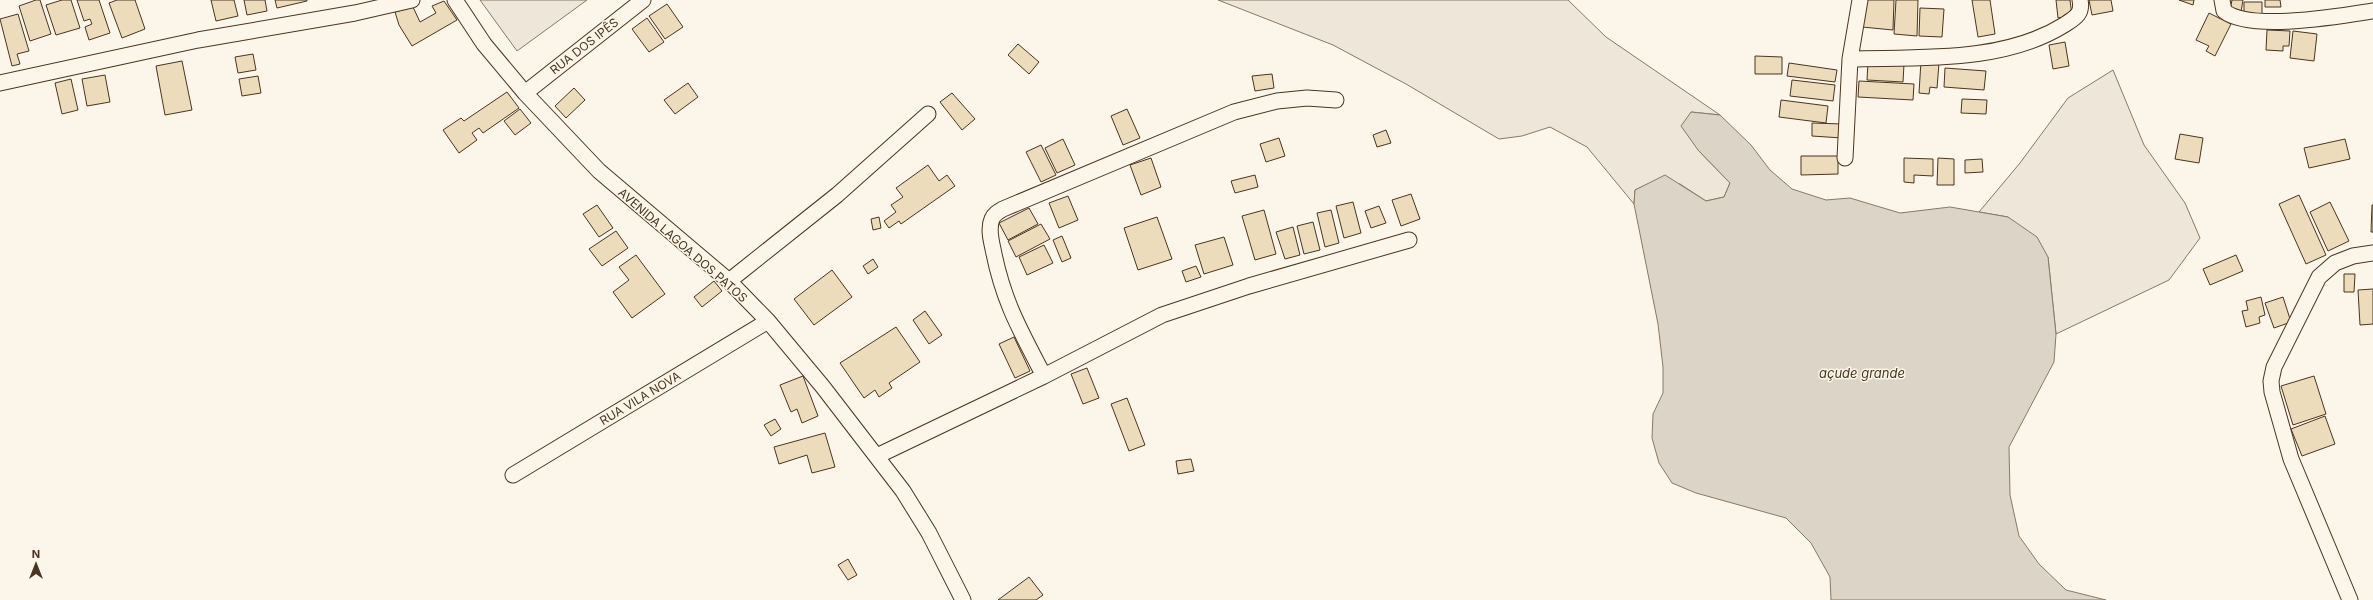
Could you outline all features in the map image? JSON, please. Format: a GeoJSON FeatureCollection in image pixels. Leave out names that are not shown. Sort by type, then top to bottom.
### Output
{"type":"FeatureCollection","features":[{"type":"Feature","properties":{"kind":"street"},"geometry":{"type":"LineString","coordinates":[[0,83],[198,40],[355,13],[412,0]]}},
{"type":"Feature","properties":{"kind":"street","name":"AVENIDA LAGOA DOS PATOS"},"geometry":{"type":"LineString","coordinates":[[455,0],[484,44],[525,93],[599,171],[729,281],[768,321],[823,387],[904,491],[929,533],[963,600]]}},
{"type":"Feature","properties":{"kind":"street","name":"RUA DOS IPÊS"},"geometry":{"type":"LineString","coordinates":[[525,93],[643,0]]}},
{"type":"Feature","properties":{"kind":"street"},"geometry":{"type":"LineString","coordinates":[[1845,158],[1850,59],[1860,0]]}},
{"type":"Feature","properties":{"kind":"street"},"geometry":{"type":"LineString","coordinates":[[2222,0],[2224,11],[2230,16],[2263,21],[2326,19],[2373,11]]}},
{"type":"Feature","properties":{"kind":"street"},"geometry":{"type":"LineString","coordinates":[[1850,59],[1921,57],[2007,48],[2051,33],[2080,13],[2081,4]]}},
{"type":"Feature","properties":{"kind":"street"},"geometry":{"type":"LineString","coordinates":[[1044,376],[1012,316],[1003,291],[990,232],[991,220],[995,214],[1002,209],[1234,112],[1277,101],[1307,98],[1336,100]]}},
{"type":"Feature","properties":{"kind":"street"},"geometry":{"type":"LineString","coordinates":[[729,281],[837,195],[928,114]]}},
{"type":"Feature","properties":{"kind":"street"},"geometry":{"type":"LineString","coordinates":[[876,456],[1044,376],[1162,315],[1249,286],[1409,240]]}},
{"type":"Feature","properties":{"kind":"street"},"geometry":{"type":"LineString","coordinates":[[2350,600],[2289,452],[2272,392],[2271,380],[2274,367],[2319,277],[2335,263],[2353,256],[2373,253]]}},
{"type":"Feature","properties":{"kind":"street","name":"RUA VILA NOVA"},"geometry":{"type":"LineString","coordinates":[[513,475],[768,321]]}},
{"type":"Feature","properties":{"kind":"shaded area"},"geometry":{"type":"Polygon","coordinates":[[[480,0],[587,0],[517,51],[480,0]]]}},
{"type":"Feature","properties":{"kind":"shaded area"},"geometry":{"type":"Polygon","coordinates":[[[1218,0],[1568,0],[1606,37],[1720,115],[1691,112],[1698,150],[1730,183],[1724,197],[1706,201],[1680,184],[1648,184],[1635,190],[1634,204],[1587,147],[1550,127],[1522,136],[1499,139],[1406,84],[1333,45],[1218,0]]]}},
{"type":"Feature","properties":{"kind":"shaded area"},"geometry":{"type":"Polygon","coordinates":[[[2113,70],[2144,145],[2185,203],[2200,238],[2169,280],[2056,334],[2048,257],[2008,217],[1979,212],[2020,163],[2068,98],[2113,70]]]}},
{"type":"Feature","properties":{"kind":"water","name":"açude grande"},"geometry":{"type":"Polygon","coordinates":[[[1691,112],[1720,115],[1751,145],[1770,170],[1792,189],[1826,200],[1850,198],[1900,213],[1950,207],[2008,217],[2037,237],[2048,257],[2056,334],[2054,362],[2009,447],[2010,495],[2019,536],[2039,564],[2066,590],[2106,600],[1831,600],[1830,577],[1811,543],[1786,518],[1696,493],[1672,483],[1659,463],[1652,438],[1653,414],[1663,393],[1663,367],[1658,324],[1634,204],[1635,190],[1665,175],[1706,201],[1724,197],[1730,183],[1698,150],[1681,126],[1691,112]]]}},
{"type":"Feature","properties":{"kind":"building"},"geometry":{"type":"Polygon","coordinates":[[[40,0],[51,34],[30,41],[19,6],[40,0]]]}},
{"type":"Feature","properties":{"kind":"building"},"geometry":{"type":"Polygon","coordinates":[[[62,0],[71,0],[80,28],[56,35],[46,5],[62,0]]]}},
{"type":"Feature","properties":{"kind":"building"},"geometry":{"type":"Polygon","coordinates":[[[77,0],[99,0],[110,33],[89,40],[85,27],[92,24],[90,19],[84,21],[77,0]]]}},
{"type":"Feature","properties":{"kind":"building"},"geometry":{"type":"Polygon","coordinates":[[[117,0],[135,0],[145,29],[122,38],[109,3],[117,0]]]}},
{"type":"Feature","properties":{"kind":"building"},"geometry":{"type":"Polygon","coordinates":[[[211,0],[234,0],[238,16],[216,21],[211,0]]]}},
{"type":"Feature","properties":{"kind":"building"},"geometry":{"type":"Polygon","coordinates":[[[244,0],[265,0],[267,11],[247,15],[244,0]]]}},
{"type":"Feature","properties":{"kind":"building"},"geometry":{"type":"Polygon","coordinates":[[[275,0],[307,0],[307,1],[277,8],[275,0]]]}},
{"type":"Feature","properties":{"kind":"building"},"geometry":{"type":"Polygon","coordinates":[[[1864,0],[1894,0],[1893,30],[1862,27],[1864,0]]]}},
{"type":"Feature","properties":{"kind":"building"},"geometry":{"type":"Polygon","coordinates":[[[1896,0],[1918,0],[1917,36],[1894,34],[1896,0]]]}},
{"type":"Feature","properties":{"kind":"building"},"geometry":{"type":"Polygon","coordinates":[[[1972,0],[1990,0],[1995,34],[1978,37],[1972,0]]]}},
{"type":"Feature","properties":{"kind":"building"},"geometry":{"type":"Polygon","coordinates":[[[2056,0],[2070,0],[2072,16],[2058,18],[2056,0]]]}},
{"type":"Feature","properties":{"kind":"building"},"geometry":{"type":"Polygon","coordinates":[[[2089,0],[2111,0],[2113,11],[2092,15],[2089,0]]]}},
{"type":"Feature","properties":{"kind":"building"},"geometry":{"type":"Polygon","coordinates":[[[2179,0],[2194,0],[2193,5],[2179,0]]]}},
{"type":"Feature","properties":{"kind":"building"},"geometry":{"type":"Polygon","coordinates":[[[2232,0],[2243,0],[2241,12],[2230,10],[2232,0]]]}},
{"type":"Feature","properties":{"kind":"building"},"geometry":{"type":"Polygon","coordinates":[[[2265,0],[2280,0],[2281,7],[2265,7],[2265,0]]]}},
{"type":"Feature","properties":{"kind":"building"},"geometry":{"type":"Polygon","coordinates":[[[444,1],[457,20],[412,46],[399,25],[395,12],[413,7],[420,22],[436,13],[432,6],[444,1]]]}},
{"type":"Feature","properties":{"kind":"building"},"geometry":{"type":"Polygon","coordinates":[[[2244,2],[2262,2],[2262,15],[2244,15],[2244,2]]]}},
{"type":"Feature","properties":{"kind":"building"},"geometry":{"type":"Polygon","coordinates":[[[667,4],[683,27],[665,39],[649,16],[667,4]]]}},
{"type":"Feature","properties":{"kind":"building"},"geometry":{"type":"Polygon","coordinates":[[[1920,8],[1944,9],[1942,37],[1919,36],[1920,8]]]}},
{"type":"Feature","properties":{"kind":"building"},"geometry":{"type":"Polygon","coordinates":[[[2209,13],[2231,24],[2215,56],[2206,51],[2209,46],[2196,40],[2209,13]]]}},
{"type":"Feature","properties":{"kind":"building"},"geometry":{"type":"Polygon","coordinates":[[[18,14],[29,51],[17,54],[20,64],[12,66],[0,19],[18,14]]]}},
{"type":"Feature","properties":{"kind":"building"},"geometry":{"type":"Polygon","coordinates":[[[647,18],[664,42],[649,52],[632,29],[647,18]]]}},
{"type":"Feature","properties":{"kind":"building"},"geometry":{"type":"Polygon","coordinates":[[[2267,30],[2290,31],[2289,46],[2283,46],[2283,51],[2266,50],[2267,30]]]}},
{"type":"Feature","properties":{"kind":"building"},"geometry":{"type":"Polygon","coordinates":[[[2293,31],[2317,34],[2314,61],[2290,58],[2293,31]]]}},
{"type":"Feature","properties":{"kind":"building"},"geometry":{"type":"Polygon","coordinates":[[[2065,42],[2069,66],[2053,69],[2049,45],[2065,42]]]}},
{"type":"Feature","properties":{"kind":"building"},"geometry":{"type":"Polygon","coordinates":[[[1018,44],[1039,62],[1029,74],[1008,55],[1018,44]]]}},
{"type":"Feature","properties":{"kind":"building"},"geometry":{"type":"Polygon","coordinates":[[[253,54],[256,70],[238,73],[235,57],[253,54]]]}},
{"type":"Feature","properties":{"kind":"building"},"geometry":{"type":"Polygon","coordinates":[[[1755,56],[1782,57],[1782,74],[1755,74],[1755,56]]]}},
{"type":"Feature","properties":{"kind":"building"},"geometry":{"type":"Polygon","coordinates":[[[182,61],[192,110],[165,115],[156,66],[182,61]]]}},
{"type":"Feature","properties":{"kind":"building"},"geometry":{"type":"Polygon","coordinates":[[[1921,61],[1939,63],[1937,88],[1930,87],[1929,94],[1919,93],[1921,61]]]}},
{"type":"Feature","properties":{"kind":"building"},"geometry":{"type":"Polygon","coordinates":[[[1868,62],[1904,64],[1903,82],[1867,80],[1868,62]]]}},
{"type":"Feature","properties":{"kind":"building"},"geometry":{"type":"Polygon","coordinates":[[[1789,63],[1837,70],[1835,82],[1787,76],[1789,63]]]}},
{"type":"Feature","properties":{"kind":"building"},"geometry":{"type":"Polygon","coordinates":[[[1945,68],[1986,71],[1984,90],[1944,87],[1945,68]]]}},
{"type":"Feature","properties":{"kind":"building"},"geometry":{"type":"Polygon","coordinates":[[[1272,74],[1274,88],[1255,91],[1252,76],[1272,74]]]}},
{"type":"Feature","properties":{"kind":"building"},"geometry":{"type":"Polygon","coordinates":[[[105,75],[110,102],[87,106],[82,79],[105,75]]]}},
{"type":"Feature","properties":{"kind":"building"},"geometry":{"type":"Polygon","coordinates":[[[258,76],[261,93],[242,96],[239,79],[258,76]]]}},
{"type":"Feature","properties":{"kind":"building"},"geometry":{"type":"Polygon","coordinates":[[[71,79],[78,110],[62,114],[55,83],[71,79]]]}},
{"type":"Feature","properties":{"kind":"building"},"geometry":{"type":"Polygon","coordinates":[[[1792,80],[1835,85],[1833,101],[1790,96],[1792,80]]]}},
{"type":"Feature","properties":{"kind":"building"},"geometry":{"type":"Polygon","coordinates":[[[1859,81],[1914,84],[1913,100],[1858,97],[1859,81]]]}},
{"type":"Feature","properties":{"kind":"building"},"geometry":{"type":"Polygon","coordinates":[[[688,83],[698,97],[675,114],[664,100],[688,83]]]}},
{"type":"Feature","properties":{"kind":"building"},"geometry":{"type":"Polygon","coordinates":[[[574,88],[585,100],[566,118],[555,106],[574,88]]]}},
{"type":"Feature","properties":{"kind":"building"},"geometry":{"type":"Polygon","coordinates":[[[507,92],[519,108],[483,133],[479,128],[472,133],[477,140],[459,153],[443,130],[461,118],[464,121],[507,92]]]}},
{"type":"Feature","properties":{"kind":"building"},"geometry":{"type":"Polygon","coordinates":[[[952,93],[975,119],[962,130],[940,102],[952,93]]]}},
{"type":"Feature","properties":{"kind":"building"},"geometry":{"type":"Polygon","coordinates":[[[1962,99],[1987,100],[1986,114],[1961,113],[1962,99]]]}},
{"type":"Feature","properties":{"kind":"building"},"geometry":{"type":"Polygon","coordinates":[[[1781,100],[1828,106],[1826,123],[1779,117],[1781,100]]]}},
{"type":"Feature","properties":{"kind":"building"},"geometry":{"type":"Polygon","coordinates":[[[520,109],[531,123],[515,135],[504,121],[520,109]]]}},
{"type":"Feature","properties":{"kind":"building"},"geometry":{"type":"Polygon","coordinates":[[[1127,109],[1140,138],[1123,145],[1111,116],[1127,109]]]}},
{"type":"Feature","properties":{"kind":"building"},"geometry":{"type":"Polygon","coordinates":[[[1812,123],[1842,124],[1842,138],[1812,136],[1812,123]]]}},
{"type":"Feature","properties":{"kind":"building"},"geometry":{"type":"Polygon","coordinates":[[[1386,130],[1391,143],[1377,147],[1373,135],[1386,130]]]}},
{"type":"Feature","properties":{"kind":"building"},"geometry":{"type":"Polygon","coordinates":[[[2180,134],[2203,138],[2199,163],[2175,159],[2180,134]]]}},
{"type":"Feature","properties":{"kind":"building"},"geometry":{"type":"Polygon","coordinates":[[[1279,138],[1285,156],[1266,162],[1260,144],[1279,138]]]}},
{"type":"Feature","properties":{"kind":"building"},"geometry":{"type":"Polygon","coordinates":[[[1063,139],[1075,165],[1057,173],[1045,148],[1063,139]]]}},
{"type":"Feature","properties":{"kind":"building"},"geometry":{"type":"Polygon","coordinates":[[[2345,139],[2350,159],[2309,168],[2304,148],[2345,139]]]}},
{"type":"Feature","properties":{"kind":"building"},"geometry":{"type":"Polygon","coordinates":[[[1041,145],[1056,175],[1041,182],[1026,152],[1041,145]]]}},
{"type":"Feature","properties":{"kind":"building"},"geometry":{"type":"Polygon","coordinates":[[[1801,156],[1838,156],[1838,174],[1801,175],[1801,156]]]}},
{"type":"Feature","properties":{"kind":"building"},"geometry":{"type":"Polygon","coordinates":[[[1151,158],[1161,187],[1141,195],[1130,165],[1151,158]]]}},
{"type":"Feature","properties":{"kind":"building"},"geometry":{"type":"Polygon","coordinates":[[[1904,158],[1933,159],[1933,176],[1914,175],[1914,183],[1904,182],[1904,158]]]}},
{"type":"Feature","properties":{"kind":"building"},"geometry":{"type":"Polygon","coordinates":[[[1938,158],[1954,159],[1954,185],[1937,185],[1938,158]]]}},
{"type":"Feature","properties":{"kind":"building"},"geometry":{"type":"Polygon","coordinates":[[[1982,159],[1983,172],[1965,173],[1965,160],[1982,159]]]}},
{"type":"Feature","properties":{"kind":"building"},"geometry":{"type":"Polygon","coordinates":[[[928,165],[939,181],[947,175],[955,186],[901,224],[899,221],[889,228],[884,221],[896,212],[891,205],[903,197],[896,188],[928,165]]]}},
{"type":"Feature","properties":{"kind":"building"},"geometry":{"type":"Polygon","coordinates":[[[1255,175],[1258,187],[1235,193],[1231,181],[1255,175]]]}},
{"type":"Feature","properties":{"kind":"building"},"geometry":{"type":"Polygon","coordinates":[[[1411,194],[1420,219],[1401,226],[1392,200],[1411,194]]]}},
{"type":"Feature","properties":{"kind":"building"},"geometry":{"type":"Polygon","coordinates":[[[2299,195],[2326,255],[2306,264],[2279,204],[2299,195]]]}},
{"type":"Feature","properties":{"kind":"building"},"geometry":{"type":"Polygon","coordinates":[[[1068,196],[1078,220],[1059,228],[1049,203],[1068,196]]]}},
{"type":"Feature","properties":{"kind":"building"},"geometry":{"type":"Polygon","coordinates":[[[1353,202],[1361,233],[1344,238],[1336,206],[1353,202]]]}},
{"type":"Feature","properties":{"kind":"building"},"geometry":{"type":"Polygon","coordinates":[[[2330,202],[2349,241],[2328,251],[2310,212],[2330,202]]]}},
{"type":"Feature","properties":{"kind":"building"},"geometry":{"type":"Polygon","coordinates":[[[597,205],[613,228],[599,237],[583,214],[597,205]]]}},
{"type":"Feature","properties":{"kind":"building"},"geometry":{"type":"Polygon","coordinates":[[[2372,205],[2373,232],[2371,232],[2372,205]]]}},
{"type":"Feature","properties":{"kind":"building"},"geometry":{"type":"Polygon","coordinates":[[[1379,206],[1386,223],[1371,228],[1365,211],[1379,206]]]}},
{"type":"Feature","properties":{"kind":"building"},"geometry":{"type":"Polygon","coordinates":[[[1029,208],[1038,224],[1008,240],[999,223],[1029,208]]]}},
{"type":"Feature","properties":{"kind":"building"},"geometry":{"type":"Polygon","coordinates":[[[1264,210],[1276,254],[1255,260],[1242,216],[1264,210]]]}},
{"type":"Feature","properties":{"kind":"building"},"geometry":{"type":"Polygon","coordinates":[[[1331,210],[1339,243],[1325,247],[1317,213],[1331,210]]]}},
{"type":"Feature","properties":{"kind":"building"},"geometry":{"type":"Polygon","coordinates":[[[879,217],[881,228],[873,230],[871,219],[879,217]]]}},
{"type":"Feature","properties":{"kind":"building"},"geometry":{"type":"Polygon","coordinates":[[[1157,217],[1172,259],[1138,270],[1124,228],[1157,217]]]}},
{"type":"Feature","properties":{"kind":"building"},"geometry":{"type":"Polygon","coordinates":[[[1313,222],[1320,250],[1304,254],[1297,226],[1313,222]]]}},
{"type":"Feature","properties":{"kind":"building"},"geometry":{"type":"Polygon","coordinates":[[[1041,224],[1050,239],[1016,257],[1008,241],[1041,224]]]}},
{"type":"Feature","properties":{"kind":"building"},"geometry":{"type":"Polygon","coordinates":[[[1293,227],[1300,255],[1285,259],[1276,232],[1293,227]]]}},
{"type":"Feature","properties":{"kind":"building"},"geometry":{"type":"Polygon","coordinates":[[[616,231],[628,248],[602,266],[589,249],[616,231]]]}},
{"type":"Feature","properties":{"kind":"building"},"geometry":{"type":"Polygon","coordinates":[[[1062,236],[1071,258],[1062,262],[1053,240],[1062,236]]]}},
{"type":"Feature","properties":{"kind":"building"},"geometry":{"type":"Polygon","coordinates":[[[1224,237],[1233,265],[1204,274],[1195,245],[1224,237]]]}},
{"type":"Feature","properties":{"kind":"building"},"geometry":{"type":"Polygon","coordinates":[[[1044,245],[1053,263],[1027,275],[1019,257],[1044,245]]]}},
{"type":"Feature","properties":{"kind":"building"},"geometry":{"type":"Polygon","coordinates":[[[636,255],[665,294],[632,318],[613,292],[629,280],[619,267],[636,255]]]}},
{"type":"Feature","properties":{"kind":"building"},"geometry":{"type":"Polygon","coordinates":[[[2236,255],[2243,271],[2210,285],[2203,269],[2236,255]]]}},
{"type":"Feature","properties":{"kind":"building"},"geometry":{"type":"Polygon","coordinates":[[[873,259],[878,267],[868,274],[863,266],[873,259]]]}},
{"type":"Feature","properties":{"kind":"building"},"geometry":{"type":"Polygon","coordinates":[[[1196,266],[1201,277],[1186,282],[1182,271],[1196,266]]]}},
{"type":"Feature","properties":{"kind":"building"},"geometry":{"type":"Polygon","coordinates":[[[832,270],[852,297],[814,325],[794,299],[832,270]]]}},
{"type":"Feature","properties":{"kind":"building"},"geometry":{"type":"Polygon","coordinates":[[[2344,274],[2355,274],[2354,292],[2344,292],[2344,274]]]}},
{"type":"Feature","properties":{"kind":"building"},"geometry":{"type":"Polygon","coordinates":[[[714,281],[722,291],[702,307],[694,297],[714,281]]]}},
{"type":"Feature","properties":{"kind":"building"},"geometry":{"type":"Polygon","coordinates":[[[2373,289],[2373,324],[2360,325],[2358,290],[2373,289]]]}},
{"type":"Feature","properties":{"kind":"building"},"geometry":{"type":"Polygon","coordinates":[[[2261,297],[2265,315],[2259,317],[2260,323],[2246,327],[2242,311],[2248,310],[2246,301],[2261,297]]]}},
{"type":"Feature","properties":{"kind":"building"},"geometry":{"type":"Polygon","coordinates":[[[2283,297],[2291,322],[2274,328],[2265,303],[2283,297]]]}},
{"type":"Feature","properties":{"kind":"building"},"geometry":{"type":"Polygon","coordinates":[[[925,311],[942,335],[929,344],[913,320],[925,311]]]}},
{"type":"Feature","properties":{"kind":"building"},"geometry":{"type":"Polygon","coordinates":[[[896,327],[920,362],[889,383],[892,388],[879,397],[875,390],[864,398],[840,363],[896,327]]]}},
{"type":"Feature","properties":{"kind":"building"},"geometry":{"type":"Polygon","coordinates":[[[1014,337],[1030,371],[1015,378],[999,344],[1014,337]]]}},
{"type":"Feature","properties":{"kind":"building"},"geometry":{"type":"Polygon","coordinates":[[[1087,368],[1099,398],[1083,404],[1071,374],[1087,368]]]}},
{"type":"Feature","properties":{"kind":"building"},"geometry":{"type":"Polygon","coordinates":[[[803,376],[818,416],[802,423],[797,409],[791,412],[780,385],[803,376]]]}},
{"type":"Feature","properties":{"kind":"building"},"geometry":{"type":"Polygon","coordinates":[[[2314,376],[2326,414],[2293,425],[2281,386],[2314,376]]]}},
{"type":"Feature","properties":{"kind":"building"},"geometry":{"type":"Polygon","coordinates":[[[1127,398],[1145,445],[1129,451],[1111,404],[1127,398]]]}},
{"type":"Feature","properties":{"kind":"building"},"geometry":{"type":"Polygon","coordinates":[[[2325,416],[2335,444],[2302,456],[2291,429],[2325,416]]]}},
{"type":"Feature","properties":{"kind":"building"},"geometry":{"type":"Polygon","coordinates":[[[775,419],[781,429],[771,436],[764,425],[775,419]]]}},
{"type":"Feature","properties":{"kind":"building"},"geometry":{"type":"Polygon","coordinates":[[[825,433],[835,467],[812,473],[807,455],[779,464],[774,447],[825,433]]]}},
{"type":"Feature","properties":{"kind":"building"},"geometry":{"type":"Polygon","coordinates":[[[1191,459],[1194,471],[1178,474],[1176,461],[1191,459]]]}},
{"type":"Feature","properties":{"kind":"building"},"geometry":{"type":"Polygon","coordinates":[[[848,559],[857,575],[848,580],[838,565],[848,559]]]}},
{"type":"Feature","properties":{"kind":"building"},"geometry":{"type":"Polygon","coordinates":[[[1029,577],[1043,595],[1036,600],[998,600],[1029,577]]]}}]}
